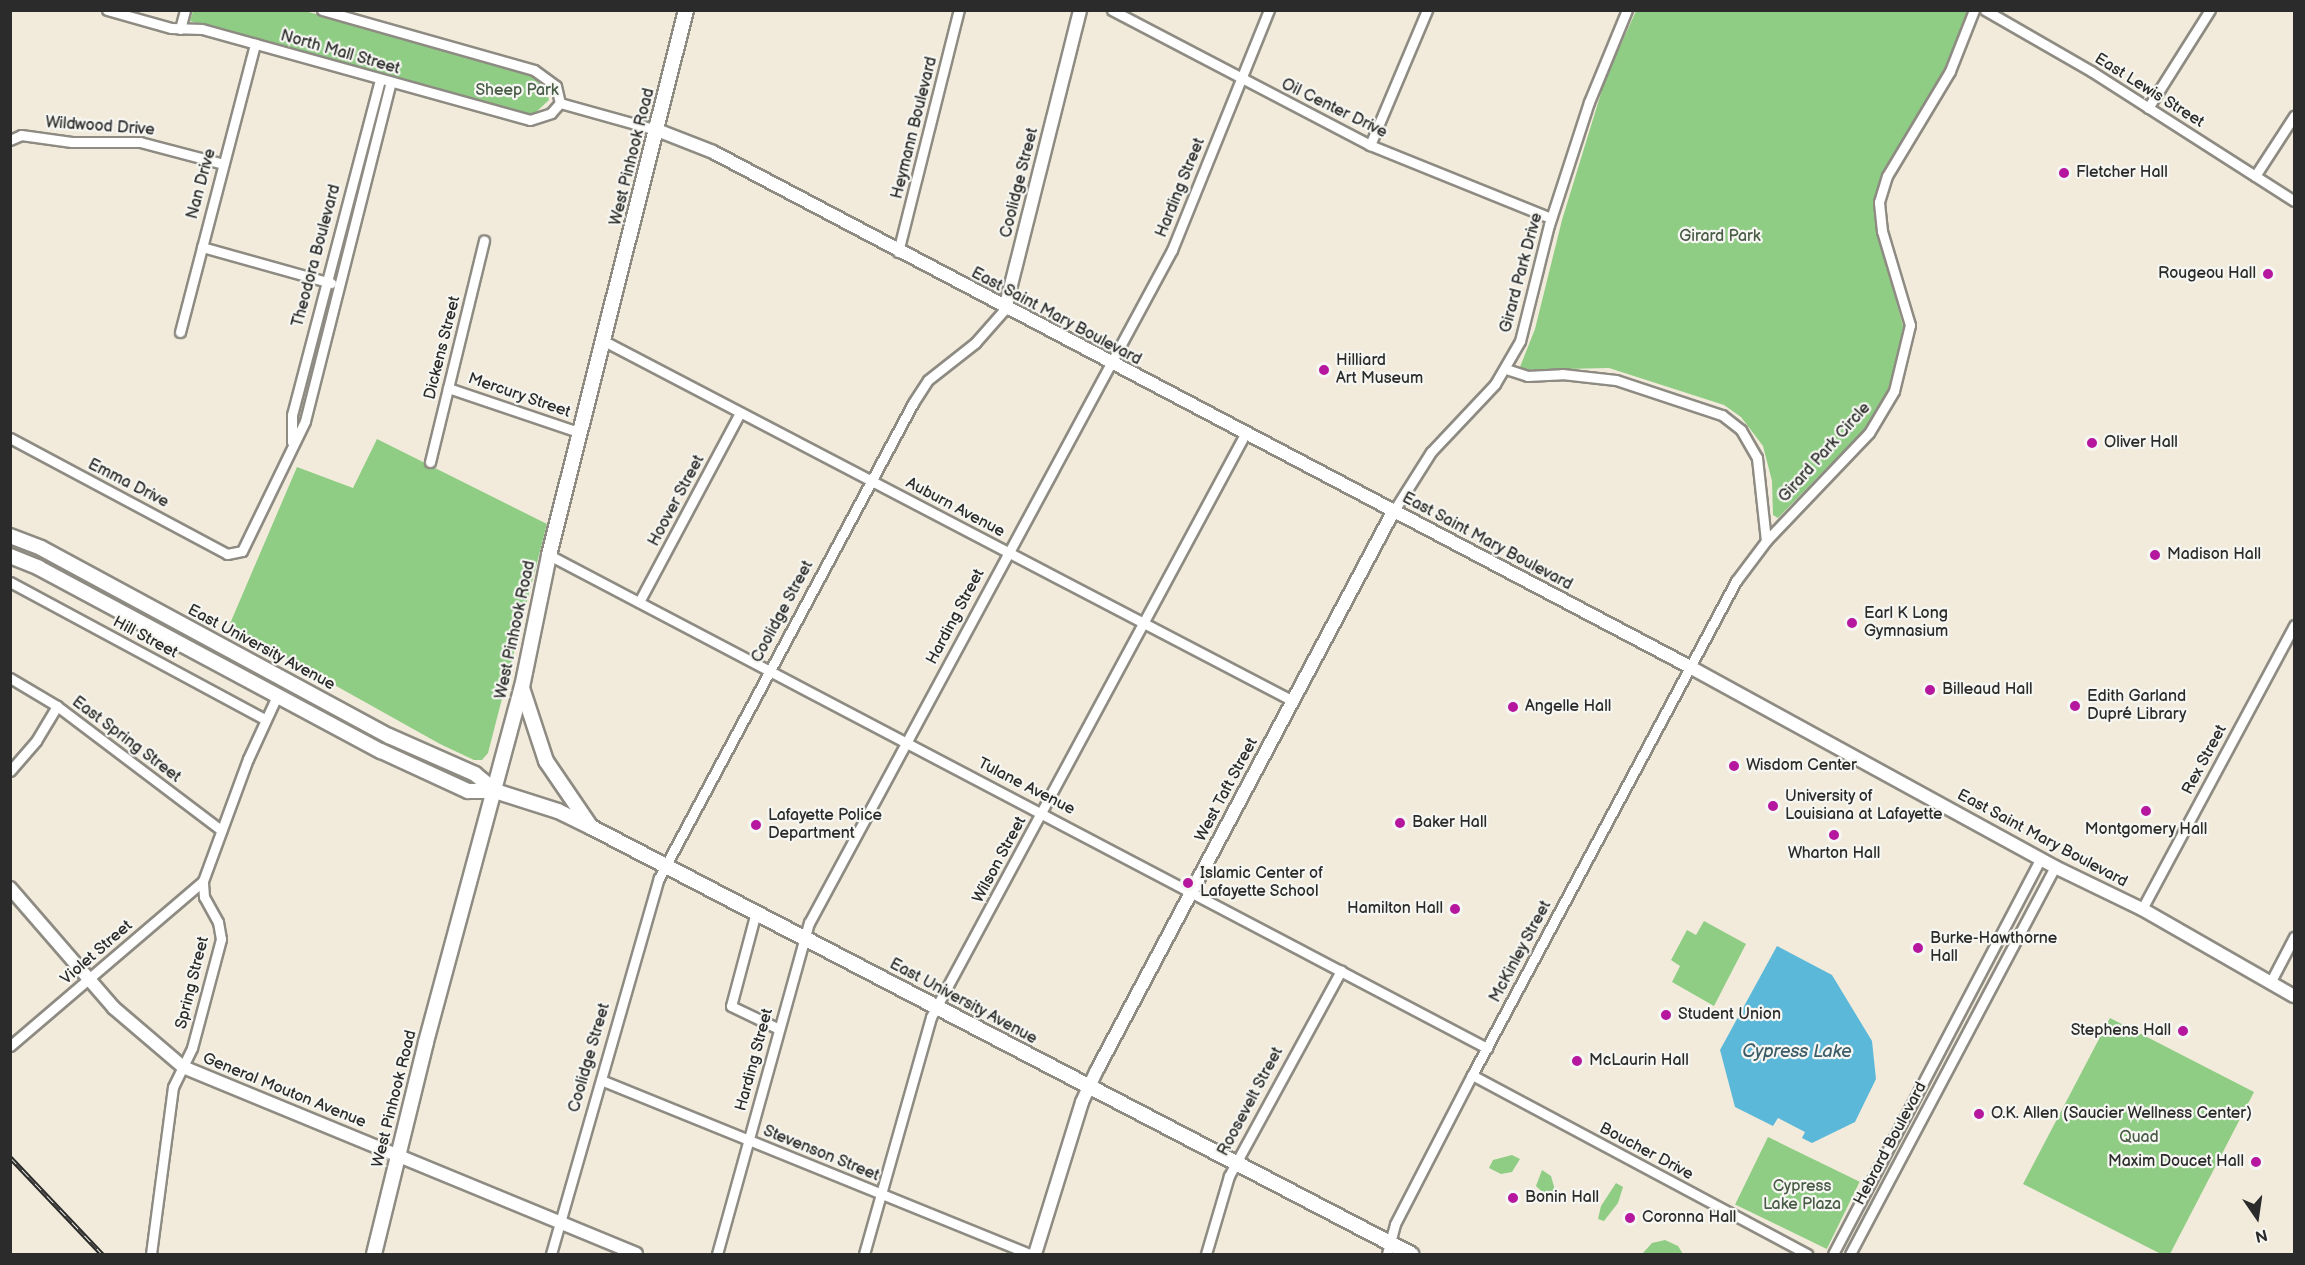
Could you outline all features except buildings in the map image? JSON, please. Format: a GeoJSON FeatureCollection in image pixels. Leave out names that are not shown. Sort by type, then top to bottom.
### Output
{"type":"FeatureCollection","features":[{"type":"Feature","properties":{"kind":"main road","name":"West Pinhook Road"},"geometry":{"type":"LineString","coordinates":[[374,1254],[397,1155],[522,687],[549,555],[657,130],[684,11]]}},
{"type":"Feature","properties":{"kind":"main road","name":"East University Avenue"},"geometry":{"type":"LineString","coordinates":[[10,536],[41,548],[442,763],[475,774],[495,791]]}},
{"type":"Feature","properties":{"kind":"main road","name":"East University Avenue"},"geometry":{"type":"LineString","coordinates":[[10,556],[39,568],[277,696],[468,791],[495,791],[558,811],[591,827],[1236,1163],[1389,1249],[1411,1254]]}},
{"type":"Feature","properties":{"kind":"main road"},"geometry":{"type":"LineString","coordinates":[[277,696],[285,679]]}},
{"type":"Feature","properties":{"kind":"main road"},"geometry":{"type":"LineString","coordinates":[[522,687],[546,761],[591,827]]}},
{"type":"Feature","properties":{"kind":"street","name":"North Mall Street"},"geometry":{"type":"LineString","coordinates":[[107,10],[180,29],[202,29],[530,120],[551,113],[560,103]]}},
{"type":"Feature","properties":{"kind":"street"},"geometry":{"type":"LineString","coordinates":[[180,29],[185,10]]}},
{"type":"Feature","properties":{"kind":"street"},"geometry":{"type":"LineString","coordinates":[[322,10],[534,70],[556,86],[560,103],[657,130]]}},
{"type":"Feature","properties":{"kind":"street","name":"Heymann Boulevard"},"geometry":{"type":"LineString","coordinates":[[898,252],[959,10]]}},
{"type":"Feature","properties":{"kind":"street","name":"Coolidge Street"},"geometry":{"type":"LineString","coordinates":[[551,1254],[666,865],[928,380],[975,343],[1005,309],[1080,10]]}},
{"type":"Feature","properties":{"kind":"street","name":"Oil Center Drive"},"geometry":{"type":"LineString","coordinates":[[1112,10],[1370,145],[1551,218]]}},
{"type":"Feature","properties":{"kind":"street","name":"Harding Street"},"geometry":{"type":"LineString","coordinates":[[717,1254],[804,937],[906,742],[1179,235],[1269,10]]}},
{"type":"Feature","properties":{"kind":"street"},"geometry":{"type":"LineString","coordinates":[[1370,145],[1427,10]]}},
{"type":"Feature","properties":{"kind":"street","name":"Girard Park Drive"},"geometry":{"type":"LineString","coordinates":[[1393,512],[1431,452],[1506,369],[1527,320],[1551,218],[1589,102],[1627,10]]}},
{"type":"Feature","properties":{"kind":"street","name":"Girard Park Circle"},"geometry":{"type":"LineString","coordinates":[[1690,667],[1736,581],[1766,541],[1869,433],[1894,391],[1905,355],[1909,317],[1882,231],[1880,202],[1887,176],[1950,71],[1974,10]]}},
{"type":"Feature","properties":{"kind":"street","name":"East Lewis Street"},"geometry":{"type":"LineString","coordinates":[[1985,10],[2148,108],[2295,201]]}},
{"type":"Feature","properties":{"kind":"street"},"geometry":{"type":"LineString","coordinates":[[2148,108],[2210,10]]}},
{"type":"Feature","properties":{"kind":"street","name":"Nan Drive"},"geometry":{"type":"LineString","coordinates":[[180,332],[255,45]]}},
{"type":"Feature","properties":{"kind":"street","name":"Theodora Boulevard"},"geometry":{"type":"LineString","coordinates":[[292,442],[292,415],[380,79]]}},
{"type":"Feature","properties":{"kind":"street","name":"Theodora Boulevard"},"geometry":{"type":"LineString","coordinates":[[233,555],[246,547],[292,442],[305,422],[391,82]]}},
{"type":"Feature","properties":{"kind":"street"},"geometry":{"type":"LineString","coordinates":[[2255,176],[2295,116]]}},
{"type":"Feature","properties":{"kind":"street","name":"East Saint Mary Boulevard"},"geometry":{"type":"LineString","coordinates":[[657,130],[713,152],[1005,309],[1690,667],[2040,860],[2142,909],[2295,996]]}},
{"type":"Feature","properties":{"kind":"street","name":"Wildwood Drive"},"geometry":{"type":"LineString","coordinates":[[10,141],[21,135],[72,142],[140,142],[223,164]]}},
{"type":"Feature","properties":{"kind":"street","name":"Dickens Street"},"geometry":{"type":"LineString","coordinates":[[430,462],[484,242]]}},
{"type":"Feature","properties":{"kind":"street"},"geometry":{"type":"LineString","coordinates":[[202,247],[339,285]]}},
{"type":"Feature","properties":{"kind":"street","name":"Auburn Avenue"},"geometry":{"type":"LineString","coordinates":[[604,341],[1293,701]]}},
{"type":"Feature","properties":{"kind":"street"},"geometry":{"type":"LineString","coordinates":[[1506,369],[1527,376],[1562,374],[1616,380],[1722,415],[1741,430],[1757,458],[1766,541]]}},
{"type":"Feature","properties":{"kind":"street","name":"Mercury Street"},"geometry":{"type":"LineString","coordinates":[[448,388],[581,433]]}},
{"type":"Feature","properties":{"kind":"street","name":"Hoover Street"},"geometry":{"type":"LineString","coordinates":[[639,602],[740,413]]}},
{"type":"Feature","properties":{"kind":"street","name":"Wilson Street"},"geometry":{"type":"LineString","coordinates":[[864,1254],[928,1024],[1245,434]]}},
{"type":"Feature","properties":{"kind":"street","name":"Emma Drive"},"geometry":{"type":"LineString","coordinates":[[10,438],[233,555]]}},
{"type":"Feature","properties":{"kind":"street","name":"West Taft Street"},"geometry":{"type":"LineString","coordinates":[[1035,1254],[1089,1087],[1393,512]]}},
{"type":"Feature","properties":{"kind":"street","name":"Tulane Avenue"},"geometry":{"type":"LineString","coordinates":[[549,555],[1043,812],[1487,1048]]}},
{"type":"Feature","properties":{"kind":"street","name":"Hill Street"},"geometry":{"type":"LineString","coordinates":[[10,582],[264,719]]}},
{"type":"Feature","properties":{"kind":"street","name":"Rex Street"},"geometry":{"type":"LineString","coordinates":[[2142,909],[2295,625]]}},
{"type":"Feature","properties":{"kind":"street","name":"McKinley Street"},"geometry":{"type":"LineString","coordinates":[[1389,1249],[1395,1224],[1472,1075],[1690,667]]}},
{"type":"Feature","properties":{"kind":"street","name":"East Spring Street"},"geometry":{"type":"LineString","coordinates":[[10,678],[57,706],[221,830]]}},
{"type":"Feature","properties":{"kind":"street"},"geometry":{"type":"LineString","coordinates":[[203,881],[264,719],[277,696]]}},
{"type":"Feature","properties":{"kind":"street"},"geometry":{"type":"LineString","coordinates":[[10,771],[36,741],[57,706]]}},
{"type":"Feature","properties":{"kind":"street","name":"Hebrard Boulevard"},"geometry":{"type":"LineString","coordinates":[[1833,1254],[1931,1072],[2040,860]]}},
{"type":"Feature","properties":{"kind":"street","name":"Hebrard Boulevard"},"geometry":{"type":"LineString","coordinates":[[1850,1254],[2055,867]]}},
{"type":"Feature","properties":{"kind":"street","name":"Violet Street"},"geometry":{"type":"LineString","coordinates":[[10,1046],[203,881]]}},
{"type":"Feature","properties":{"kind":"street","name":"Spring Street"},"geometry":{"type":"LineString","coordinates":[[151,1254],[173,1087],[192,1048],[221,939],[218,922],[204,897],[203,881]]}},
{"type":"Feature","properties":{"kind":"street","name":"General Mouton Avenue"},"geometry":{"type":"LineString","coordinates":[[10,888],[89,980],[136,1030],[183,1067],[636,1254]]}},
{"type":"Feature","properties":{"kind":"street"},"geometry":{"type":"LineString","coordinates":[[756,912],[731,1006],[779,1029]]}},
{"type":"Feature","properties":{"kind":"street"},"geometry":{"type":"LineString","coordinates":[[2004,927],[2019,936]]}},
{"type":"Feature","properties":{"kind":"street"},"geometry":{"type":"LineString","coordinates":[[2270,983],[2295,937]]}},
{"type":"Feature","properties":{"kind":"street","name":"Roosevelt Street"},"geometry":{"type":"LineString","coordinates":[[1206,1254],[1236,1163],[1341,971]]}},
{"type":"Feature","properties":{"kind":"street","name":"Hebrard Boulevard"},"geometry":{"type":"LineString","coordinates":[[1931,1072],[1943,1080]]}},
{"type":"Feature","properties":{"kind":"street","name":"Boucher Drive"},"geometry":{"type":"LineString","coordinates":[[1472,1075],[1807,1254]]}},
{"type":"Feature","properties":{"kind":"street","name":"Stevenson Street"},"geometry":{"type":"LineString","coordinates":[[601,1080],[1030,1254]]}},
{"type":"Feature","properties":{"kind":"green space","name":"Sheep Park"},"geometry":{"type":"Polygon","coordinates":[[[193,11],[305,11],[534,74],[545,82],[549,100],[535,113],[519,113],[190,21],[193,11]]]}},
{"type":"Feature","properties":{"kind":"green space","name":"Girard Park"},"geometry":{"type":"Polygon","coordinates":[[[1636,11],[1969,11],[1941,76],[1884,171],[1874,200],[1875,222],[1903,326],[1901,348],[1886,396],[1863,431],[1778,518],[1773,515],[1772,481],[1763,446],[1741,417],[1724,405],[1609,368],[1523,370],[1520,367],[1535,329],[1562,220],[1606,77],[1636,11]]]}},
{"type":"Feature","properties":{"kind":"green space"},"geometry":{"type":"Polygon","coordinates":[[[377,439],[547,524],[488,753],[482,760],[474,760],[440,744],[229,626],[297,467],[353,488],[377,439]]]}},
{"type":"Feature","properties":{"kind":"green space"},"geometry":{"type":"Polygon","coordinates":[[[1704,921],[1746,944],[1714,1006],[1672,982],[1680,966],[1671,960],[1687,930],[1696,935],[1704,921]]]}},
{"type":"Feature","properties":{"kind":"green space","name":"Quad"},"geometry":{"type":"Polygon","coordinates":[[[2110,1018],[2254,1092],[2170,1254],[2161,1254],[2023,1184],[2110,1018]]]}},
{"type":"Feature","properties":{"kind":"green space","name":"Cypress Lake Plaza"},"geometry":{"type":"Polygon","coordinates":[[[1768,1137],[1860,1182],[1827,1249],[1735,1204],[1768,1137]]]}},
{"type":"Feature","properties":{"kind":"green space"},"geometry":{"type":"Polygon","coordinates":[[[1512,1155],[1520,1159],[1512,1172],[1501,1174],[1489,1168],[1493,1160],[1512,1155]]]}},
{"type":"Feature","properties":{"kind":"green space"},"geometry":{"type":"Polygon","coordinates":[[[1542,1170],[1551,1176],[1556,1194],[1552,1201],[1536,1186],[1542,1170]]]}},
{"type":"Feature","properties":{"kind":"green space"},"geometry":{"type":"Polygon","coordinates":[[[1616,1183],[1623,1187],[1618,1203],[1604,1221],[1598,1219],[1601,1206],[1616,1183]]]}},
{"type":"Feature","properties":{"kind":"green space"},"geometry":{"type":"Polygon","coordinates":[[[1665,1240],[1678,1246],[1683,1254],[1642,1254],[1652,1243],[1665,1240]]]}},
{"type":"Feature","properties":{"kind":"water","name":"Cypress Lake"},"geometry":{"type":"Polygon","coordinates":[[[1777,946],[1832,975],[1872,1041],[1876,1079],[1855,1122],[1812,1143],[1802,1138],[1805,1132],[1778,1118],[1773,1126],[1735,1107],[1720,1050],[1777,946]]]}},
{"type":"Feature","properties":{"kind":"railway"},"geometry":{"type":"LineString","coordinates":[[10,1157],[102,1254]]}},
{"type":"Feature","properties":{"kind":"place","name":"Fletcher Hall"},"geometry":{"type":"Point","coordinates":[2064,173]}},
{"type":"Feature","properties":{"kind":"place","name":"Rougeou Hall"},"geometry":{"type":"Point","coordinates":[2268,274]}},
{"type":"Feature","properties":{"kind":"place","name":"Hilliard Art Museum"},"geometry":{"type":"Point","coordinates":[1324,370]}},
{"type":"Feature","properties":{"kind":"place","name":"Oliver Hall"},"geometry":{"type":"Point","coordinates":[2092,443]}},
{"type":"Feature","properties":{"kind":"place","name":"Madison Hall"},"geometry":{"type":"Point","coordinates":[2155,555]}},
{"type":"Feature","properties":{"kind":"place","name":"Earl K Long Gymnasium"},"geometry":{"type":"Point","coordinates":[1852,623]}},
{"type":"Feature","properties":{"kind":"place","name":"Billeaud Hall"},"geometry":{"type":"Point","coordinates":[1930,690]}},
{"type":"Feature","properties":{"kind":"place","name":"Edith Garland Dupré Library"},"geometry":{"type":"Point","coordinates":[2075,706]}},
{"type":"Feature","properties":{"kind":"place","name":"Angelle Hall"},"geometry":{"type":"Point","coordinates":[1513,707]}},
{"type":"Feature","properties":{"kind":"place","name":"Wisdom Center"},"geometry":{"type":"Point","coordinates":[1734,766]}},
{"type":"Feature","properties":{"kind":"place","name":"University of Louisiana at Lafayette"},"geometry":{"type":"Point","coordinates":[1773,806]}},
{"type":"Feature","properties":{"kind":"place","name":"Montgomery Hall"},"geometry":{"type":"Point","coordinates":[2146,811]}},
{"type":"Feature","properties":{"kind":"place","name":"Baker Hall"},"geometry":{"type":"Point","coordinates":[1400,823]}},
{"type":"Feature","properties":{"kind":"place","name":"Lafayette Police Department"},"geometry":{"type":"Point","coordinates":[756,825]}},
{"type":"Feature","properties":{"kind":"place","name":"Wharton Hall"},"geometry":{"type":"Point","coordinates":[1834,835]}},
{"type":"Feature","properties":{"kind":"place","name":"Islamic Center of Lafayette School"},"geometry":{"type":"Point","coordinates":[1188,883]}},
{"type":"Feature","properties":{"kind":"place","name":"Hamilton Hall"},"geometry":{"type":"Point","coordinates":[1455,909]}},
{"type":"Feature","properties":{"kind":"place","name":"Burke-Hawthorne Hall"},"geometry":{"type":"Point","coordinates":[1918,948]}},
{"type":"Feature","properties":{"kind":"place","name":"Student Union"},"geometry":{"type":"Point","coordinates":[1666,1015]}},
{"type":"Feature","properties":{"kind":"place","name":"Stephens Hall"},"geometry":{"type":"Point","coordinates":[2183,1031]}},
{"type":"Feature","properties":{"kind":"place","name":"McLaurin Hall"},"geometry":{"type":"Point","coordinates":[1577,1061]}},
{"type":"Feature","properties":{"kind":"place","name":"O.K. Allen (Saucier Wellness Center)"},"geometry":{"type":"Point","coordinates":[1979,1114]}},
{"type":"Feature","properties":{"kind":"place","name":"Maxim Doucet Hall"},"geometry":{"type":"Point","coordinates":[2256,1162]}},
{"type":"Feature","properties":{"kind":"place","name":"Bonin Hall"},"geometry":{"type":"Point","coordinates":[1513,1198]}},
{"type":"Feature","properties":{"kind":"place","name":"Coronna Hall"},"geometry":{"type":"Point","coordinates":[1630,1218]}}]}
